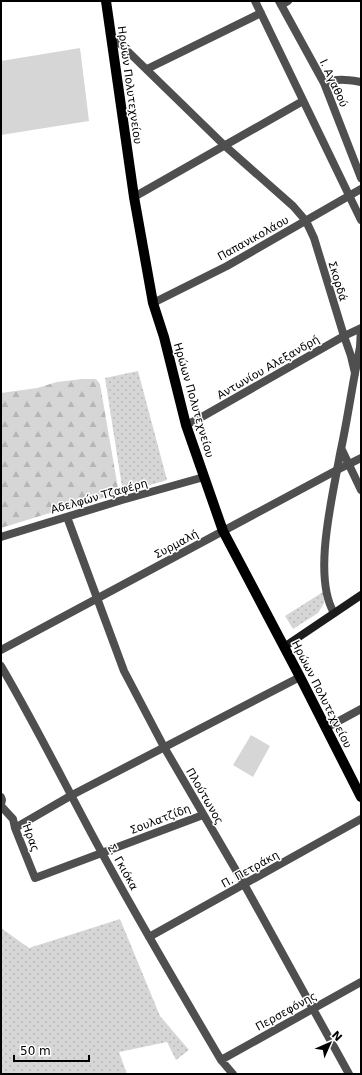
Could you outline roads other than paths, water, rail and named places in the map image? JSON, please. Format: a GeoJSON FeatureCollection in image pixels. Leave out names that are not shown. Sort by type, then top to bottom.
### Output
{"type":"FeatureCollection","features":[{"type":"Feature","properties":{"kind":"main road","name":"Ηρώων Πολυτεχνείου"},"geometry":{"type":"LineString","coordinates":[[106,1],[134,197],[153,303],[164,337],[186,425],[223,531],[361,797]]}},
{"type":"Feature","properties":{"kind":"main road"},"geometry":{"type":"LineString","coordinates":[[284,646],[361,595]]}},
{"type":"Feature","properties":{"kind":"street"},"geometry":{"type":"LineString","coordinates":[[255,1],[361,220]]}},
{"type":"Feature","properties":{"kind":"street","name":"Ι. Αγαθού"},"geometry":{"type":"LineString","coordinates":[[283,2],[324,82],[361,178]]}},
{"type":"Feature","properties":{"kind":"street"},"geometry":{"type":"LineString","coordinates":[[147,69],[261,13]]}},
{"type":"Feature","properties":{"kind":"street","name":"Σκορδά"},"geometry":{"type":"LineString","coordinates":[[110,34],[224,145],[293,206],[306,221],[314,238],[355,372],[337,470],[324,554],[326,588],[329,604],[334,613]]}},
{"type":"Feature","properties":{"kind":"street"},"geometry":{"type":"LineString","coordinates":[[324,82],[341,79],[361,82]]}},
{"type":"Feature","properties":{"kind":"street"},"geometry":{"type":"LineString","coordinates":[[134,197],[303,101]]}},
{"type":"Feature","properties":{"kind":"street","name":"Παπανικολάου"},"geometry":{"type":"LineString","coordinates":[[153,303],[227,266],[361,189]]}},
{"type":"Feature","properties":{"kind":"street"},"geometry":{"type":"LineString","coordinates":[[355,372],[360,347],[361,328]]}},
{"type":"Feature","properties":{"kind":"street","name":"Αντωνίου Αλεξανδρή"},"geometry":{"type":"LineString","coordinates":[[186,425],[344,336],[361,328]]}},
{"type":"Feature","properties":{"kind":"street"},"geometry":{"type":"LineString","coordinates":[[341,449],[361,490]]}},
{"type":"Feature","properties":{"kind":"street","name":"Συρμαλή"},"geometry":{"type":"LineString","coordinates":[[1,650],[361,458]]}},
{"type":"Feature","properties":{"kind":"street","name":"Αδελφών Τζαφέρη"},"geometry":{"type":"LineString","coordinates":[[1,537],[204,477]]}},
{"type":"Feature","properties":{"kind":"street","name":"Πλούτωνος"},"geometry":{"type":"LineString","coordinates":[[67,517],[124,671],[164,747],[244,884],[349,1074]]}},
{"type":"Feature","properties":{"kind":"street","name":"Σ. Γκιόκα"},"geometry":{"type":"LineString","coordinates":[[1,666],[149,938],[221,1060],[233,1074]]}},
{"type":"Feature","properties":{"kind":"street"},"geometry":{"type":"LineString","coordinates":[[15,828],[72,795],[300,677]]}},
{"type":"Feature","properties":{"kind":"street"},"geometry":{"type":"LineString","coordinates":[[326,728],[361,709]]}},
{"type":"Feature","properties":{"kind":"street","name":"Ήρας"},"geometry":{"type":"LineString","coordinates":[[1,797],[1,805],[13,819],[15,828],[35,878]]}},
{"type":"Feature","properties":{"kind":"street","name":"Σουλατζίδη"},"geometry":{"type":"LineString","coordinates":[[35,878],[203,815]]}},
{"type":"Feature","properties":{"kind":"street","name":"Π. Πετράκη"},"geometry":{"type":"LineString","coordinates":[[149,938],[361,819]]}},
{"type":"Feature","properties":{"kind":"street","name":"Περσεφόνης"},"geometry":{"type":"LineString","coordinates":[[221,1060],[361,982]]}}]}
